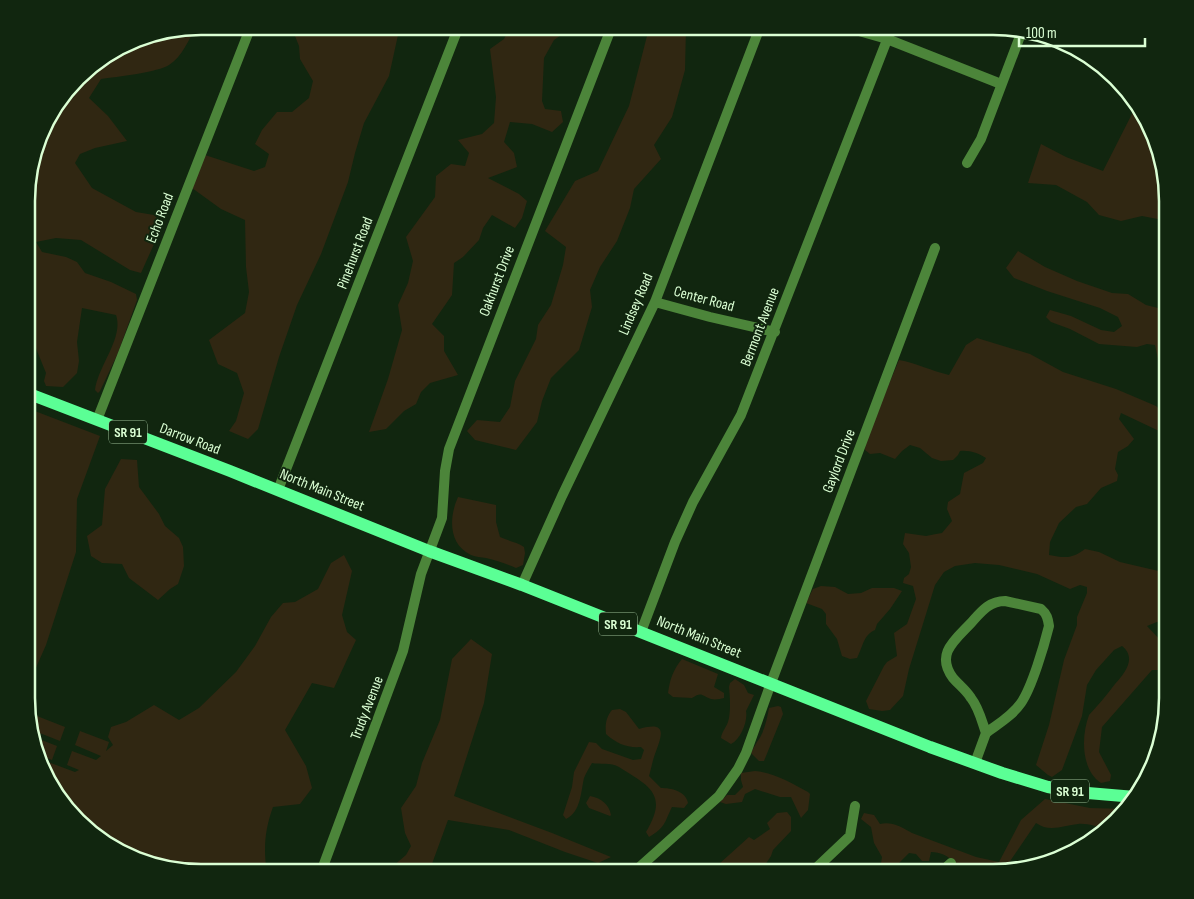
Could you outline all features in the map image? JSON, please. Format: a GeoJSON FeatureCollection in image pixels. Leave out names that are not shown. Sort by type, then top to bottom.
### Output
{"type":"FeatureCollection","features":[{"type":"Feature","properties":{"kind":"main road","name":"Darrow Road"},"geometry":{"type":"LineString","coordinates":[[35,396],[230,471]]}},
{"type":"Feature","properties":{"kind":"main road","name":"North Main Street"},"geometry":{"type":"LineString","coordinates":[[230,471],[308,504],[522,585],[1002,773],[1076,792],[1126,796]]}},
{"type":"Feature","properties":{"kind":"street","name":"Echo Road"},"geometry":{"type":"LineString","coordinates":[[98,420],[247,35]]}},
{"type":"Feature","properties":{"kind":"street","name":"Pinehurst Road"},"geometry":{"type":"LineString","coordinates":[[278,490],[455,35]]}},
{"type":"Feature","properties":{"kind":"street","name":"Oakhurst Drive"},"geometry":{"type":"LineString","coordinates":[[429,551],[442,518],[445,471],[449,449],[609,35]]}},
{"type":"Feature","properties":{"kind":"street","name":"Lindsey Road"},"geometry":{"type":"LineString","coordinates":[[522,585],[562,496],[655,302],[757,35]]}},
{"type":"Feature","properties":{"kind":"street"},"geometry":{"type":"LineString","coordinates":[[875,35],[1001,84]]}},
{"type":"Feature","properties":{"kind":"street","name":"Bermont Avenue"},"geometry":{"type":"LineString","coordinates":[[641,632],[675,542],[693,502],[741,415],[775,332],[889,35]]}},
{"type":"Feature","properties":{"kind":"street"},"geometry":{"type":"LineString","coordinates":[[967,163],[981,139],[1020,37]]}},
{"type":"Feature","properties":{"kind":"street","name":"Gaylord Drive"},"geometry":{"type":"LineString","coordinates":[[643,864],[719,796],[738,769],[746,753],[935,248]]}},
{"type":"Feature","properties":{"kind":"street","name":"Center Road"},"geometry":{"type":"LineString","coordinates":[[655,302],[710,318],[775,332]]}},
{"type":"Feature","properties":{"kind":"street","name":"Trudy Avenue"},"geometry":{"type":"LineString","coordinates":[[324,864],[398,668],[408,633],[418,582],[429,551]]}},
{"type":"Feature","properties":{"kind":"street"},"geometry":{"type":"LineString","coordinates":[[975,763],[986,734],[1020,704],[1028,689],[1049,626],[1045,612],[1041,609],[1005,601],[994,602],[984,609],[948,649],[945,660],[946,666],[974,702],[986,734]]}},
{"type":"Feature","properties":{"kind":"street"},"geometry":{"type":"LineString","coordinates":[[820,864],[850,836],[855,806]]}},
{"type":"Feature","properties":{"kind":"shaded area"},"geometry":{"type":"Polygon","coordinates":[[[192,35],[174,62],[164,68],[147,72],[101,79],[89,98],[108,116],[127,141],[95,148],[80,154],[75,163],[92,188],[136,212],[154,215],[163,224],[141,273],[130,270],[81,240],[56,238],[36,242],[42,252],[66,257],[77,262],[85,273],[111,282],[136,294],[137,300],[118,353],[98,393],[95,390],[97,381],[117,333],[116,315],[82,308],[77,342],[79,361],[77,373],[63,387],[46,386],[44,381],[46,373],[35,346],[35,201],[38,168],[48,137],[57,118],[69,100],[100,69],[118,57],[137,48],[168,38],[192,35]]]}},
{"type":"Feature","properties":{"kind":"shaded area"},"geometry":{"type":"Polygon","coordinates":[[[293,35],[398,35],[389,76],[364,123],[348,182],[321,254],[297,305],[279,357],[258,429],[248,439],[229,431],[236,421],[244,393],[237,373],[218,364],[209,340],[245,313],[249,292],[246,267],[245,220],[221,209],[192,188],[205,155],[254,171],[265,167],[269,154],[255,144],[262,130],[277,112],[292,112],[309,98],[313,81],[300,59],[299,46],[293,35]]]}},
{"type":"Feature","properties":{"kind":"shaded area"},"geometry":{"type":"Polygon","coordinates":[[[506,35],[561,35],[554,40],[544,58],[542,101],[545,109],[561,111],[563,122],[552,132],[532,124],[510,122],[504,142],[514,153],[517,167],[488,178],[519,194],[527,201],[522,218],[515,228],[492,215],[483,228],[479,240],[463,257],[454,263],[452,295],[432,324],[444,336],[444,351],[458,375],[430,383],[421,392],[416,404],[404,411],[386,429],[369,432],[388,379],[402,330],[398,305],[408,283],[413,261],[406,237],[435,197],[436,176],[451,164],[465,166],[469,153],[458,140],[482,134],[494,123],[496,97],[490,49],[504,39],[506,35]]]}},
{"type":"Feature","properties":{"kind":"shaded area"},"geometry":{"type":"Polygon","coordinates":[[[686,35],[685,70],[672,117],[654,145],[661,159],[634,189],[630,208],[617,241],[600,267],[590,290],[592,307],[579,350],[551,378],[542,401],[537,422],[516,450],[475,440],[467,431],[477,420],[500,422],[510,407],[515,381],[536,339],[538,325],[551,305],[563,265],[566,247],[545,231],[575,181],[598,171],[629,106],[647,36],[686,35]]]}},
{"type":"Feature","properties":{"kind":"shaded area"},"geometry":{"type":"Polygon","coordinates":[[[1133,112],[1142,127],[1153,158],[1158,179],[1159,219],[1142,216],[1121,221],[1099,215],[1087,202],[1056,185],[1028,183],[1041,144],[1066,157],[1103,171],[1133,112]]]}},
{"type":"Feature","properties":{"kind":"shaded area"},"geometry":{"type":"Polygon","coordinates":[[[1018,251],[1045,267],[1077,281],[1112,293],[1128,294],[1146,305],[1159,308],[1159,364],[1155,345],[1147,344],[1137,347],[1099,344],[1070,329],[1051,322],[1046,317],[1050,310],[1071,316],[1101,330],[1114,332],[1122,326],[1118,317],[1100,308],[1014,278],[1006,268],[1018,251]]]}},
{"type":"Feature","properties":{"kind":"shaded area"},"geometry":{"type":"Polygon","coordinates":[[[977,338],[1030,354],[1063,372],[1116,389],[1159,409],[1159,431],[1121,413],[1119,419],[1134,439],[1128,446],[1118,452],[1115,469],[1118,475],[1117,481],[1101,488],[1087,504],[1076,507],[1059,523],[1050,542],[1049,555],[1068,557],[1076,555],[1085,549],[1099,552],[1120,562],[1159,571],[1159,622],[1147,626],[1159,639],[1159,670],[1152,670],[1102,727],[1099,752],[1111,775],[1110,781],[1101,783],[1094,777],[1086,761],[1084,742],[1089,715],[1106,696],[1128,665],[1129,655],[1122,646],[1114,650],[1096,670],[1087,685],[1082,716],[1062,770],[1052,777],[1036,765],[1049,725],[1064,660],[1077,625],[1077,617],[1087,593],[1087,587],[1080,585],[1070,589],[1037,574],[999,565],[975,563],[955,566],[944,572],[935,585],[909,669],[903,696],[890,710],[869,709],[866,701],[884,666],[897,656],[894,633],[907,624],[916,599],[913,586],[903,583],[911,567],[909,553],[903,544],[905,533],[926,536],[942,533],[952,521],[947,509],[948,502],[960,494],[964,473],[983,463],[986,458],[974,452],[960,451],[953,460],[941,461],[932,458],[920,448],[910,445],[895,459],[880,453],[870,454],[865,450],[866,439],[899,360],[949,375],[966,345],[977,338]]]}},
{"type":"Feature","properties":{"kind":"shaded area"},"geometry":{"type":"Polygon","coordinates":[[[35,411],[100,436],[77,499],[76,552],[46,645],[35,670],[35,411]]]}},
{"type":"Feature","properties":{"kind":"shaded area"},"geometry":{"type":"Polygon","coordinates":[[[121,459],[137,460],[139,487],[159,514],[165,526],[179,538],[183,547],[184,566],[178,584],[158,600],[129,578],[122,564],[102,563],[91,556],[87,536],[102,525],[105,489],[121,459]]]}},
{"type":"Feature","properties":{"kind":"shaded area"},"geometry":{"type":"Polygon","coordinates":[[[458,497],[496,505],[496,522],[500,537],[524,547],[523,565],[516,568],[494,560],[473,556],[463,550],[454,537],[452,529],[453,513],[458,497]]]}},
{"type":"Feature","properties":{"kind":"shaded area"},"geometry":{"type":"Polygon","coordinates":[[[344,555],[352,571],[342,615],[347,632],[356,640],[334,688],[312,683],[285,730],[306,766],[312,788],[300,804],[273,807],[266,839],[266,864],[179,863],[137,851],[118,842],[91,823],[69,799],[57,781],[48,762],[75,772],[79,770],[67,765],[72,751],[96,760],[101,756],[75,745],[80,731],[109,742],[106,751],[113,745],[108,737],[111,727],[126,722],[154,705],[179,720],[199,708],[236,672],[255,646],[271,617],[283,603],[295,602],[318,589],[331,563],[344,555]]]}},
{"type":"Feature","properties":{"kind":"shaded area"},"geometry":{"type":"Polygon","coordinates":[[[821,586],[835,587],[848,594],[861,593],[872,588],[894,588],[902,591],[877,624],[875,630],[868,635],[857,658],[850,659],[842,656],[837,639],[826,624],[826,614],[822,609],[806,603],[813,589],[821,586]]]}},
{"type":"Feature","properties":{"kind":"shaded area"},"geometry":{"type":"Polygon","coordinates":[[[471,639],[492,654],[484,703],[454,796],[611,857],[598,863],[509,830],[448,820],[432,864],[395,864],[406,855],[411,846],[405,833],[401,808],[416,786],[422,763],[440,720],[452,659],[471,639]]]}},
{"type":"Feature","properties":{"kind":"shaded area"},"geometry":{"type":"Polygon","coordinates":[[[682,659],[718,674],[714,687],[724,693],[724,698],[713,699],[700,694],[692,698],[673,697],[668,693],[672,675],[682,659]]]}},
{"type":"Feature","properties":{"kind":"shaded area"},"geometry":{"type":"Polygon","coordinates":[[[735,679],[744,685],[748,693],[754,695],[746,711],[743,729],[735,742],[731,744],[721,738],[729,718],[729,687],[730,683],[735,679]]]}},
{"type":"Feature","properties":{"kind":"shaded area"},"geometry":{"type":"Polygon","coordinates":[[[781,707],[783,714],[764,761],[759,761],[751,753],[763,730],[769,708],[781,707]]]}},
{"type":"Feature","properties":{"kind":"shaded area"},"geometry":{"type":"Polygon","coordinates":[[[620,709],[626,712],[639,729],[655,727],[659,729],[661,737],[649,776],[661,788],[681,793],[688,803],[684,808],[672,807],[662,827],[649,837],[646,832],[656,808],[652,792],[639,780],[619,767],[612,765],[592,763],[584,778],[580,801],[575,811],[566,819],[563,815],[572,787],[574,772],[589,742],[596,743],[602,749],[633,760],[641,759],[644,750],[641,747],[622,745],[606,734],[608,715],[612,710],[620,709]]]}},
{"type":"Feature","properties":{"kind":"shaded area"},"geometry":{"type":"Polygon","coordinates":[[[37,716],[65,727],[60,741],[38,733],[37,716]]]}},
{"type":"Feature","properties":{"kind":"shaded area"},"geometry":{"type":"Polygon","coordinates":[[[41,740],[57,746],[52,760],[47,758],[41,740]]]}},
{"type":"Feature","properties":{"kind":"shaded area"},"geometry":{"type":"Polygon","coordinates":[[[755,771],[776,776],[808,792],[810,794],[808,810],[801,818],[791,797],[780,797],[755,789],[745,794],[742,802],[726,804],[720,802],[727,795],[735,795],[743,787],[741,773],[755,771]]]}},
{"type":"Feature","properties":{"kind":"shaded area"},"geometry":{"type":"Polygon","coordinates":[[[590,796],[604,802],[611,815],[589,808],[586,803],[590,796]]]}},
{"type":"Feature","properties":{"kind":"shaded area"},"geometry":{"type":"Polygon","coordinates":[[[1045,799],[1090,808],[1117,809],[1098,827],[1081,824],[1046,828],[1036,823],[1009,863],[993,864],[956,864],[943,854],[931,852],[929,861],[922,861],[916,854],[909,853],[898,864],[880,864],[882,857],[874,843],[871,827],[861,819],[864,813],[874,815],[880,824],[896,825],[976,857],[999,862],[1021,820],[1045,799]]]}},
{"type":"Feature","properties":{"kind":"shaded area"},"geometry":{"type":"Polygon","coordinates":[[[787,812],[791,817],[791,831],[773,850],[766,864],[719,864],[749,837],[754,840],[770,829],[767,823],[777,813],[787,812]]]}}]}
